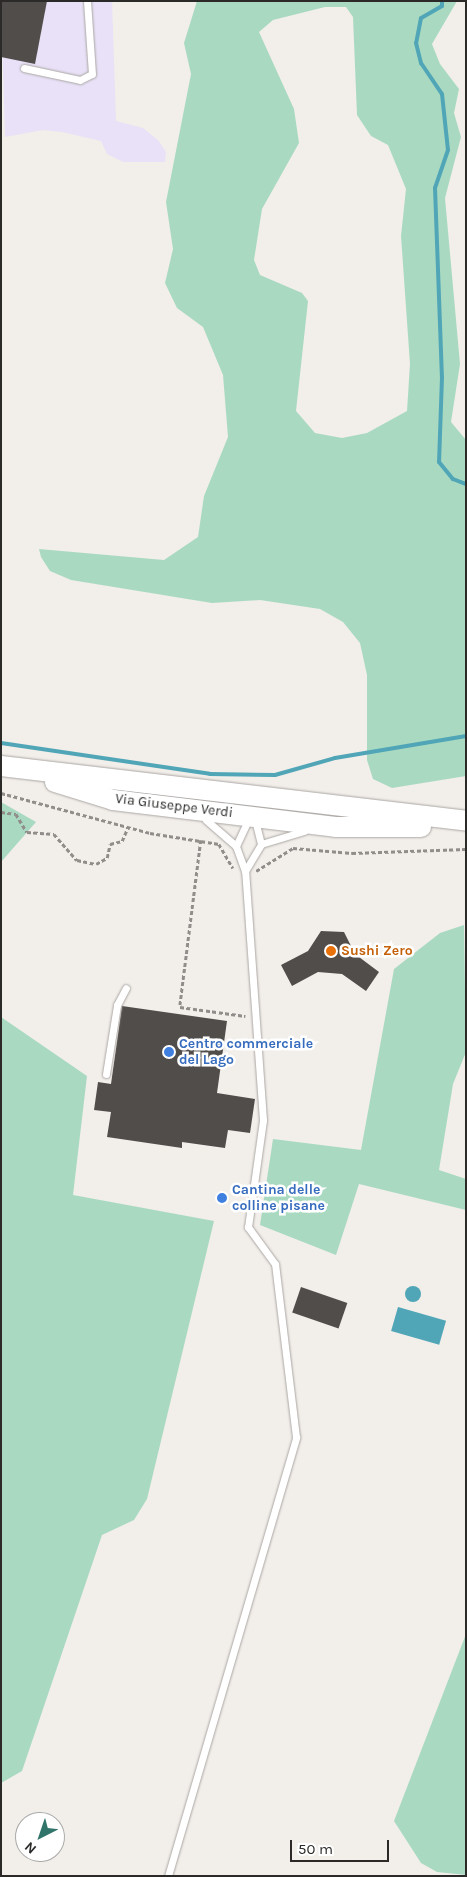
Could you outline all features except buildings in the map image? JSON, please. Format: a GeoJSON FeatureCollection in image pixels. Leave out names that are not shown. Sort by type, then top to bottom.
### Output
{"type":"FeatureCollection","features":[{"type":"Feature","properties":{"kind":"main road","name":"Via Giuseppe Verdi"},"geometry":{"type":"LineString","coordinates":[[5,767],[466,821]]}},
{"type":"Feature","properties":{"kind":"main road","name":"Via Giuseppe Verdi"},"geometry":{"type":"LineString","coordinates":[[5,767],[113,800],[335,827],[466,828]]}},
{"type":"Feature","properties":{"kind":"main road","name":"Via Giuseppe Verdi"},"geometry":{"type":"LineString","coordinates":[[156,785],[178,794],[239,802],[253,816]]}},
{"type":"Feature","properties":{"kind":"main road","name":"Via Giuseppe Verdi"},"geometry":{"type":"LineString","coordinates":[[253,816],[263,807],[341,806]]}},
{"type":"Feature","properties":{"kind":"lane"},"geometry":{"type":"LineString","coordinates":[[24,68],[80,80],[92,74],[87,1]]}},
{"type":"Feature","properties":{"kind":"lane"},"geometry":{"type":"LineString","coordinates":[[113,800],[213,821],[236,846],[245,871],[263,1120],[248,1228],[275,1264],[296,1437],[168,1876]]}},
{"type":"Feature","properties":{"kind":"lane"},"geometry":{"type":"LineString","coordinates":[[236,846],[244,823],[253,816],[261,844]]}},
{"type":"Feature","properties":{"kind":"lane"},"geometry":{"type":"LineString","coordinates":[[245,871],[261,844],[281,834],[335,827]]}},
{"type":"Feature","properties":{"kind":"lane"},"geometry":{"type":"LineString","coordinates":[[106,1074],[117,1005],[126,988]]}},
{"type":"Feature","properties":{"kind":"path"},"geometry":{"type":"LineString","coordinates":[[1,793],[128,828],[219,844],[232,867],[245,871],[262,871],[293,848],[352,853],[466,849]]}},
{"type":"Feature","properties":{"kind":"path"},"geometry":{"type":"LineString","coordinates":[[1,812],[16,814],[32,834],[54,834],[77,860],[96,864],[107,858],[110,844],[122,841],[128,828]]}},
{"type":"Feature","properties":{"kind":"path"},"geometry":{"type":"LineString","coordinates":[[201,840],[180,1007],[245,1015],[247,1029],[256,1029]]}},
{"type":"Feature","properties":{"kind":"shaded area"},"geometry":{"type":"Polygon","coordinates":[[[1,1],[112,1],[116,121],[143,128],[158,140],[166,152],[165,162],[123,162],[107,154],[101,141],[62,132],[43,130],[5,137],[1,1]]]}},
{"type":"Feature","properties":{"kind":"green space"},"geometry":{"type":"Polygon","coordinates":[[[197,1],[457,1],[432,44],[440,64],[459,89],[454,113],[461,137],[445,198],[460,364],[451,422],[466,440],[466,776],[392,788],[373,779],[367,760],[367,675],[360,643],[343,622],[320,609],[260,600],[212,603],[71,580],[50,571],[41,557],[39,549],[164,560],[198,537],[204,496],[228,437],[223,375],[203,327],[177,308],[165,283],[173,249],[166,202],[191,74],[184,43],[197,1]],[[325,7],[273,20],[259,32],[294,109],[299,143],[262,209],[254,260],[260,275],[302,293],[308,301],[296,411],[315,433],[342,438],[367,433],[407,411],[410,364],[401,236],[406,189],[388,145],[371,136],[357,115],[353,17],[346,7],[325,7]]]}},
{"type":"Feature","properties":{"kind":"green space"},"geometry":{"type":"Polygon","coordinates":[[[1,802],[36,822],[1,862],[1,802]]]}},
{"type":"Feature","properties":{"kind":"green space"},"geometry":{"type":"Polygon","coordinates":[[[464,925],[466,1052],[453,1084],[439,1170],[466,1179],[466,1210],[359,1184],[336,1255],[260,1225],[273,1139],[361,1150],[394,969],[440,933],[464,925]]]}},
{"type":"Feature","properties":{"kind":"green space"},"geometry":{"type":"Polygon","coordinates":[[[1,1017],[87,1076],[73,1195],[214,1221],[147,1499],[134,1520],[102,1535],[22,1771],[1,1783],[1,1017]]]}},
{"type":"Feature","properties":{"kind":"green space"},"geometry":{"type":"Polygon","coordinates":[[[466,1634],[466,1875],[437,1872],[421,1863],[394,1821],[466,1634]]]}},
{"type":"Feature","properties":{"kind":"water"},"geometry":{"type":"Polygon","coordinates":[[[413,1286],[419,1288],[421,1294],[419,1300],[413,1302],[407,1300],[405,1294],[407,1288],[413,1286]]]}},
{"type":"Feature","properties":{"kind":"water"},"geometry":{"type":"Polygon","coordinates":[[[398,1307],[446,1321],[439,1345],[391,1331],[398,1307]]]}},
{"type":"Feature","properties":{"kind":"waterway"},"geometry":{"type":"LineString","coordinates":[[442,1],[442,6],[421,18],[416,43],[421,63],[442,94],[448,150],[435,188],[442,377],[439,462],[453,479],[466,484]]}},
{"type":"Feature","properties":{"kind":"waterway"},"geometry":{"type":"LineString","coordinates":[[1,743],[210,774],[275,775],[335,758],[466,736]]}},
{"type":"Feature","properties":{"kind":"place","name":"Sushi Zero"},"geometry":{"type":"Point","coordinates":[331,951]}},
{"type":"Feature","properties":{"kind":"place","name":"Centro commerciale del Lago"},"geometry":{"type":"Point","coordinates":[169,1052]}},
{"type":"Feature","properties":{"kind":"place","name":"Cantina delle colline pisane"},"geometry":{"type":"Point","coordinates":[222,1198]}}]}
